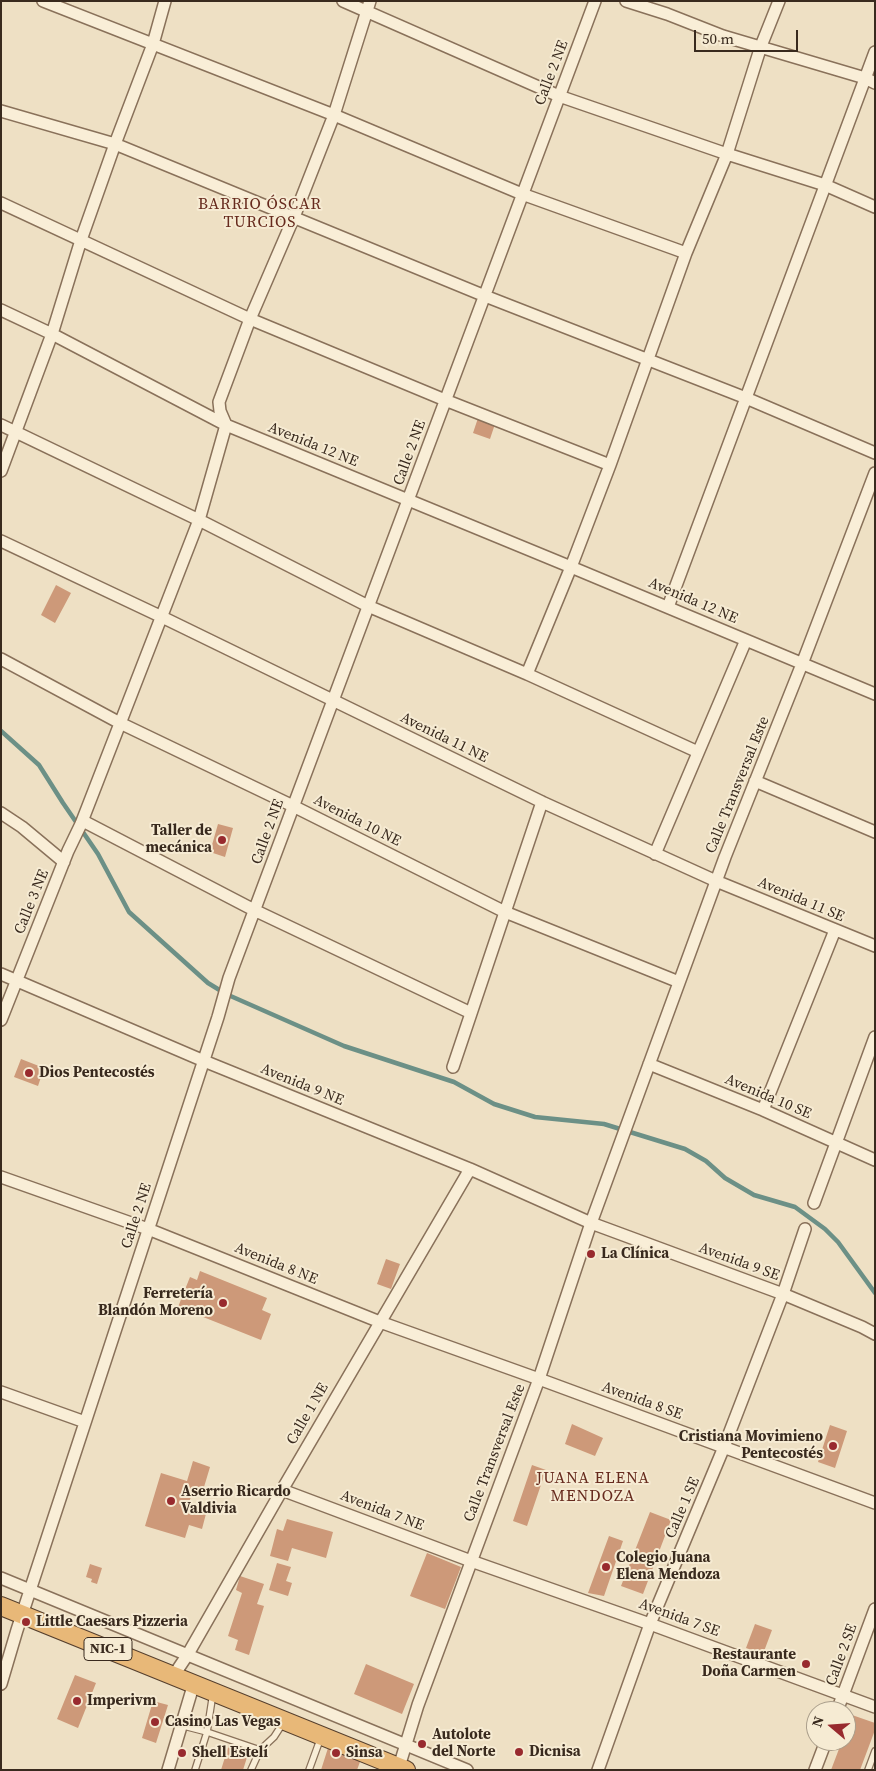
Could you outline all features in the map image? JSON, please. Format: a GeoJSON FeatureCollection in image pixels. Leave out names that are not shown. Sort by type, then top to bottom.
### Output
{"type":"FeatureCollection","features":[{"type":"Feature","properties":{"kind":"highway","name":"NIC-1"},"geometry":{"type":"LineString","coordinates":[[1,1606],[214,1691],[401,1769]]}},
{"type":"Feature","properties":{"kind":"street"},"geometry":{"type":"LineString","coordinates":[[43,1],[334,116],[522,194],[686,254]]}},
{"type":"Feature","properties":{"kind":"street"},"geometry":{"type":"LineString","coordinates":[[1,471],[52,334],[81,240],[114,144],[153,44],[165,1]]}},
{"type":"Feature","properties":{"kind":"street"},"geometry":{"type":"LineString","coordinates":[[343,1],[368,6],[559,96],[727,154],[825,185],[875,207]]}},
{"type":"Feature","properties":{"kind":"street","name":"Calle 2 NE"},"geometry":{"type":"LineString","coordinates":[[1,1684],[22,1614],[204,1061],[229,978],[594,1]]}},
{"type":"Feature","properties":{"kind":"street"},"geometry":{"type":"LineString","coordinates":[[626,1],[667,14],[723,36],[870,80]]}},
{"type":"Feature","properties":{"kind":"street"},"geometry":{"type":"LineString","coordinates":[[527,674],[571,567],[686,254],[727,154],[761,46],[779,1]]}},
{"type":"Feature","properties":{"kind":"street"},"geometry":{"type":"LineString","coordinates":[[226,425],[220,411],[219,402],[250,319],[294,217],[334,116],[368,6]]}},
{"type":"Feature","properties":{"kind":"street"},"geometry":{"type":"LineString","coordinates":[[668,607],[825,185],[870,80],[875,52]]}},
{"type":"Feature","properties":{"kind":"street"},"geometry":{"type":"LineString","coordinates":[[1,111],[114,144],[484,296],[746,398],[875,453]]}},
{"type":"Feature","properties":{"kind":"street"},"geometry":{"type":"LineString","coordinates":[[1,203],[250,319],[445,400],[610,465]]}},
{"type":"Feature","properties":{"kind":"street","name":"Avenida 12 NE"},"geometry":{"type":"LineString","coordinates":[[1,310],[52,334],[226,425],[875,694]]}},
{"type":"Feature","properties":{"kind":"street","name":"Calle 3 NE"},"geometry":{"type":"LineString","coordinates":[[1,1020],[66,857],[82,822],[199,520],[226,425]]}},
{"type":"Feature","properties":{"kind":"street"},"geometry":{"type":"LineString","coordinates":[[1,426],[199,520],[368,606],[527,674],[698,752]]}},
{"type":"Feature","properties":{"kind":"street","name":"Calle Transversal Este"},"geometry":{"type":"LineString","coordinates":[[401,1769],[406,1744],[418,1705],[539,1379],[591,1223],[632,1109],[716,881],[875,473]]}},
{"type":"Feature","properties":{"kind":"street"},"geometry":{"type":"LineString","coordinates":[[1,541],[162,617]]}},
{"type":"Feature","properties":{"kind":"street","name":"Avenida 11 NE"},"geometry":{"type":"LineString","coordinates":[[162,617],[542,802],[716,881]]}},
{"type":"Feature","properties":{"kind":"street"},"geometry":{"type":"LineString","coordinates":[[655,854],[746,640]]}},
{"type":"Feature","properties":{"kind":"street","name":"Avenida 10 NE"},"geometry":{"type":"LineString","coordinates":[[1,659],[120,724],[293,806],[505,912],[679,982]]}},
{"type":"Feature","properties":{"kind":"street"},"geometry":{"type":"LineString","coordinates":[[755,781],[875,832]]}},
{"type":"Feature","properties":{"kind":"street"},"geometry":{"type":"LineString","coordinates":[[453,1067],[542,802]]}},
{"type":"Feature","properties":{"kind":"street"},"geometry":{"type":"LineString","coordinates":[[1,813],[66,857]]}},
{"type":"Feature","properties":{"kind":"street"},"geometry":{"type":"LineString","coordinates":[[82,822],[254,910],[471,1013]]}},
{"type":"Feature","properties":{"kind":"street","name":"Avenida 11 SE"},"geometry":{"type":"LineString","coordinates":[[716,881],[875,946]]}},
{"type":"Feature","properties":{"kind":"street"},"geometry":{"type":"LineString","coordinates":[[763,1110],[835,930]]}},
{"type":"Feature","properties":{"kind":"street","name":"Avenida 9 NE"},"geometry":{"type":"LineString","coordinates":[[1,974],[204,1061],[470,1169],[591,1223]]}},
{"type":"Feature","properties":{"kind":"street"},"geometry":{"type":"LineString","coordinates":[[814,1203],[838,1143],[875,1037]]}},
{"type":"Feature","properties":{"kind":"street","name":"Avenida 10 SE"},"geometry":{"type":"LineString","coordinates":[[649,1064],[763,1110],[875,1160]]}},
{"type":"Feature","properties":{"kind":"street","name":"Calle 1 NE"},"geometry":{"type":"LineString","coordinates":[[174,1676],[470,1169]]}},
{"type":"Feature","properties":{"kind":"street","name":"Avenida 8 NE"},"geometry":{"type":"LineString","coordinates":[[1,1177],[148,1230],[380,1322],[539,1379]]}},
{"type":"Feature","properties":{"kind":"street","name":"Avenida 9 SE"},"geometry":{"type":"LineString","coordinates":[[591,1223],[783,1294],[875,1334]]}},
{"type":"Feature","properties":{"kind":"street","name":"Calle 1 SE"},"geometry":{"type":"LineString","coordinates":[[598,1770],[650,1624],[724,1447],[783,1294],[805,1229]]}},
{"type":"Feature","properties":{"kind":"street","name":"Avenida 8 SE"},"geometry":{"type":"LineString","coordinates":[[539,1379],[875,1503]]}},
{"type":"Feature","properties":{"kind":"street"},"geometry":{"type":"LineString","coordinates":[[1,1392],[85,1422]]}},
{"type":"Feature","properties":{"kind":"street","name":"Avenida 7 NE"},"geometry":{"type":"LineString","coordinates":[[282,1490],[471,1561]]}},
{"type":"Feature","properties":{"kind":"street","name":"Avenida 7 SE"},"geometry":{"type":"LineString","coordinates":[[471,1561],[650,1624],[875,1707]]}},
{"type":"Feature","properties":{"kind":"street"},"geometry":{"type":"LineString","coordinates":[[1,1578],[467,1770]]}},
{"type":"Feature","properties":{"kind":"street","name":"Calle 2 SE"},"geometry":{"type":"LineString","coordinates":[[841,1701],[875,1609]]}},
{"type":"Feature","properties":{"kind":"street"},"geometry":{"type":"LineString","coordinates":[[168,1770],[194,1683]]}},
{"type":"Feature","properties":{"kind":"street"},"geometry":{"type":"LineString","coordinates":[[814,1770],[822,1751]]}},
{"type":"Feature","properties":{"kind":"lane"},"geometry":{"type":"LineString","coordinates":[[195,1770],[207,1732],[214,1691]]}},
{"type":"Feature","properties":{"kind":"lane"},"geometry":{"type":"LineString","coordinates":[[251,1770],[260,1750],[274,1737],[285,1720]]}},
{"type":"Feature","properties":{"kind":"lane"},"geometry":{"type":"LineString","coordinates":[[180,1725],[260,1750]]}},
{"type":"Feature","properties":{"kind":"lane"},"geometry":{"type":"LineString","coordinates":[[310,1770],[322,1736]]}},
{"type":"Feature","properties":{"kind":"lane"},"geometry":{"type":"LineString","coordinates":[[871,1768],[875,1752]]}},
{"type":"Feature","properties":{"kind":"building"},"geometry":{"type":"Polygon","coordinates":[[[479,415],[496,421],[490,439],[473,433],[479,415]]]}},
{"type":"Feature","properties":{"kind":"building"},"geometry":{"type":"Polygon","coordinates":[[[56,585],[71,593],[55,623],[41,615],[56,585]]]}},
{"type":"Feature","properties":{"kind":"building","name":"Taller de mecánica"},"geometry":{"type":"Polygon","coordinates":[[[218,824],[233,828],[225,857],[210,852],[218,824]]]}},
{"type":"Feature","properties":{"kind":"building","name":"Dios Pentecostés"},"geometry":{"type":"Polygon","coordinates":[[[21,1059],[44,1068],[38,1086],[14,1077],[21,1059]]]}},
{"type":"Feature","properties":{"kind":"building"},"geometry":{"type":"Polygon","coordinates":[[[386,1259],[400,1264],[391,1289],[377,1284],[386,1259]]]}},
{"type":"Feature","properties":{"kind":"building","name":"Ferretería Blandón Moreno"},"geometry":{"type":"Polygon","coordinates":[[[200,1271],[267,1298],[262,1310],[271,1314],[261,1340],[178,1307],[190,1277],[197,1280],[200,1271]]]}},
{"type":"Feature","properties":{"kind":"building"},"geometry":{"type":"Polygon","coordinates":[[[572,1424],[603,1438],[595,1456],[565,1444],[572,1424]]]}},
{"type":"Feature","properties":{"kind":"building","name":"Cristiana Movimieno Pentecostés"},"geometry":{"type":"Polygon","coordinates":[[[830,1425],[847,1431],[835,1468],[818,1462],[830,1425]]]}},
{"type":"Feature","properties":{"kind":"building","name":"Aserrio Ricardo Valdivia"},"geometry":{"type":"Polygon","coordinates":[[[193,1461],[210,1467],[201,1497],[192,1494],[188,1505],[207,1510],[202,1529],[189,1525],[185,1538],[145,1526],[161,1473],[187,1481],[193,1461]]]}},
{"type":"Feature","properties":{"kind":"building"},"geometry":{"type":"Polygon","coordinates":[[[532,1465],[546,1470],[527,1526],[513,1521],[532,1465]]]}},
{"type":"Feature","properties":{"kind":"building"},"geometry":{"type":"Polygon","coordinates":[[[650,1512],[671,1520],[643,1594],[621,1586],[650,1512]]]}},
{"type":"Feature","properties":{"kind":"building"},"geometry":{"type":"Polygon","coordinates":[[[287,1519],[333,1532],[326,1558],[292,1548],[288,1561],[270,1556],[277,1529],[283,1531],[287,1519]]]}},
{"type":"Feature","properties":{"kind":"building","name":"Colegio Juana Elena Mendoza"},"geometry":{"type":"Polygon","coordinates":[[[609,1536],[623,1541],[604,1596],[588,1593],[609,1536]]]}},
{"type":"Feature","properties":{"kind":"building"},"geometry":{"type":"Polygon","coordinates":[[[427,1553],[461,1567],[445,1609],[410,1596],[427,1553]]]}},
{"type":"Feature","properties":{"kind":"building"},"geometry":{"type":"Polygon","coordinates":[[[277,1563],[291,1567],[286,1581],[292,1583],[288,1596],[269,1590],[277,1563]]]}},
{"type":"Feature","properties":{"kind":"building"},"geometry":{"type":"Polygon","coordinates":[[[90,1564],[102,1568],[97,1584],[91,1582],[92,1579],[86,1577],[90,1564]]]}},
{"type":"Feature","properties":{"kind":"building"},"geometry":{"type":"Polygon","coordinates":[[[240,1576],[264,1584],[257,1604],[264,1606],[249,1655],[235,1650],[238,1640],[228,1636],[242,1593],[236,1590],[240,1576]]]}},
{"type":"Feature","properties":{"kind":"building"},"geometry":{"type":"Polygon","coordinates":[[[755,1624],[772,1630],[763,1654],[746,1648],[755,1624]]]}},
{"type":"Feature","properties":{"kind":"building"},"geometry":{"type":"Polygon","coordinates":[[[366,1664],[414,1684],[402,1714],[354,1694],[366,1664]]]}},
{"type":"Feature","properties":{"kind":"building","name":"Imperivm"},"geometry":{"type":"Polygon","coordinates":[[[75,1675],[96,1683],[78,1728],[57,1719],[75,1675]]]}},
{"type":"Feature","properties":{"kind":"building","name":"Casino Las Vegas"},"geometry":{"type":"Polygon","coordinates":[[[153,1701],[168,1705],[156,1743],[142,1738],[153,1701]]]}},
{"type":"Feature","properties":{"kind":"building"},"geometry":{"type":"Polygon","coordinates":[[[856,1716],[875,1723],[875,1730],[860,1770],[831,1770],[838,1751],[856,1751],[856,1716]]]}},
{"type":"Feature","properties":{"kind":"building"},"geometry":{"type":"Polygon","coordinates":[[[230,1741],[250,1748],[243,1770],[221,1770],[230,1741]]]}},
{"type":"Feature","properties":{"kind":"building","name":"Sinsa"},"geometry":{"type":"Polygon","coordinates":[[[328,1748],[361,1759],[357,1770],[321,1770],[328,1748]]]}},
{"type":"Feature","properties":{"kind":"waterway"},"geometry":{"type":"LineString","coordinates":[[1,731],[39,765],[98,854],[129,912],[208,983],[226,994],[344,1046],[454,1082],[494,1104],[535,1117],[604,1124],[685,1149],[706,1161],[725,1178],[754,1195],[795,1207],[825,1229],[838,1242],[875,1293]]}},
{"type":"Feature","properties":{"kind":"place","name":"Taller de mecánica"},"geometry":{"type":"Point","coordinates":[222,840]}},
{"type":"Feature","properties":{"kind":"place","name":"Dios Pentecostés"},"geometry":{"type":"Point","coordinates":[29,1073]}},
{"type":"Feature","properties":{"kind":"place","name":"La Clínica"},"geometry":{"type":"Point","coordinates":[591,1254]}},
{"type":"Feature","properties":{"kind":"place","name":"Ferretería Blandón Moreno"},"geometry":{"type":"Point","coordinates":[223,1303]}},
{"type":"Feature","properties":{"kind":"place","name":"Cristiana Movimieno Pentecostés"},"geometry":{"type":"Point","coordinates":[833,1446]}},
{"type":"Feature","properties":{"kind":"place","name":"Aserrio Ricardo Valdivia"},"geometry":{"type":"Point","coordinates":[171,1501]}},
{"type":"Feature","properties":{"kind":"place","name":"Colegio Juana Elena Mendoza"},"geometry":{"type":"Point","coordinates":[606,1567]}},
{"type":"Feature","properties":{"kind":"place","name":"Little Caesars Pizzeria"},"geometry":{"type":"Point","coordinates":[26,1622]}},
{"type":"Feature","properties":{"kind":"place","name":"Restaurante Doña Carmen"},"geometry":{"type":"Point","coordinates":[806,1664]}},
{"type":"Feature","properties":{"kind":"place","name":"Imperivm"},"geometry":{"type":"Point","coordinates":[77,1701]}},
{"type":"Feature","properties":{"kind":"place","name":"Casino Las Vegas"},"geometry":{"type":"Point","coordinates":[155,1722]}},
{"type":"Feature","properties":{"kind":"place","name":"Autolote del Norte"},"geometry":{"type":"Point","coordinates":[422,1744]}},
{"type":"Feature","properties":{"kind":"place","name":"Dicnisa"},"geometry":{"type":"Point","coordinates":[519,1752]}},
{"type":"Feature","properties":{"kind":"place","name":"Shell Estelí"},"geometry":{"type":"Point","coordinates":[182,1753]}},
{"type":"Feature","properties":{"kind":"place","name":"Sinsa"},"geometry":{"type":"Point","coordinates":[336,1753]}},
{"type":"Feature","properties":{"kind":"district","name":"BARRIO ÓSCAR TURCIOS"},"geometry":{"type":"Point","coordinates":[260,214]}},
{"type":"Feature","properties":{"kind":"district","name":"JUANA ELENA MENDOZA"},"geometry":{"type":"Point","coordinates":[593,1488]}}]}
